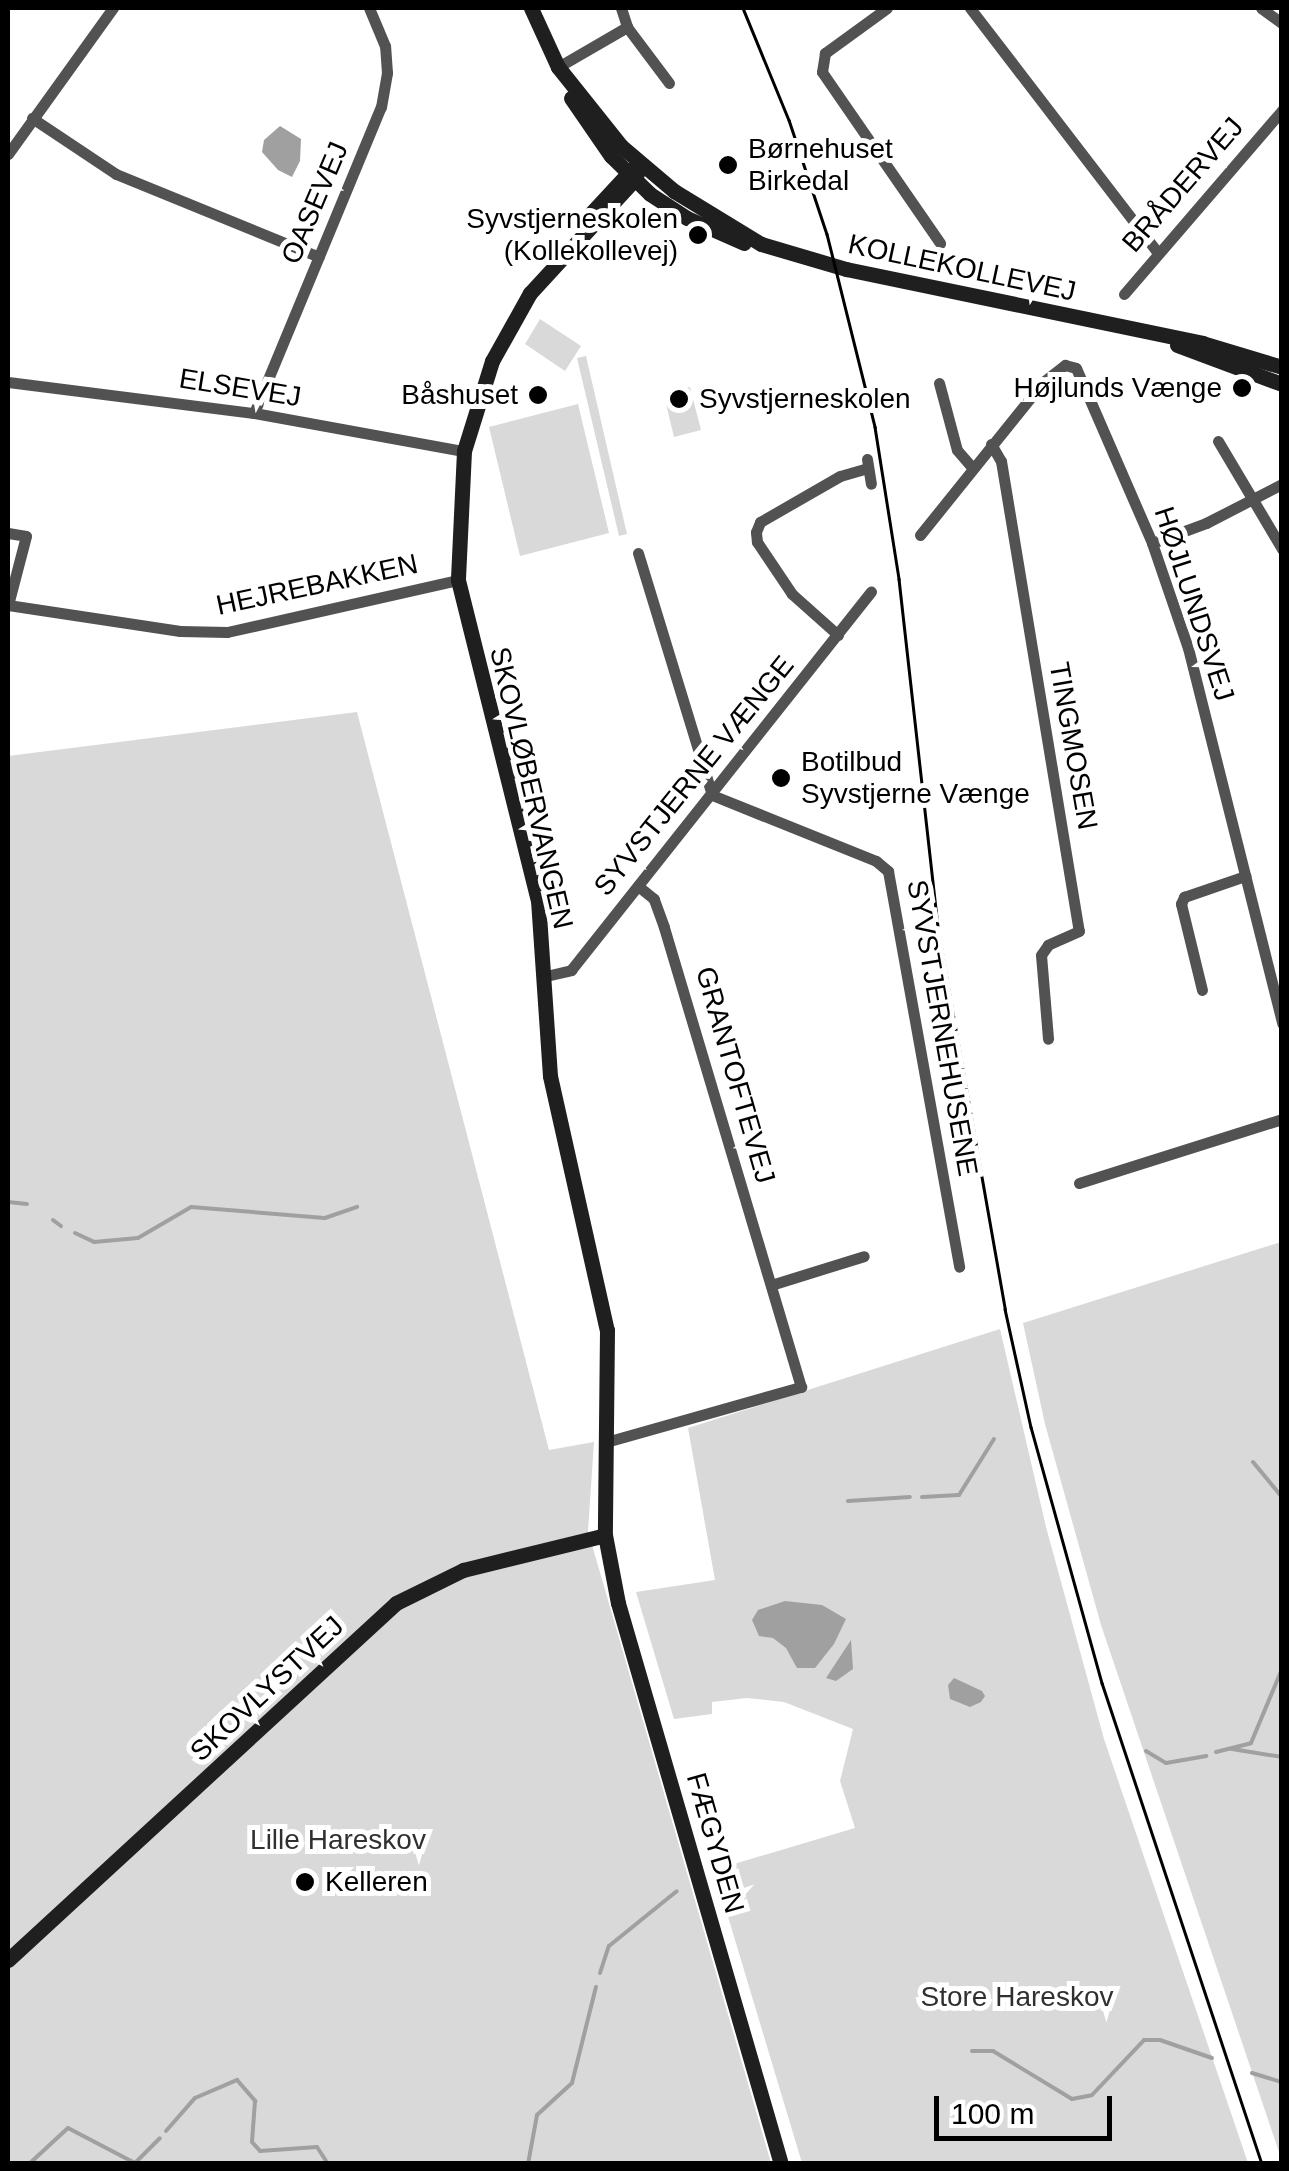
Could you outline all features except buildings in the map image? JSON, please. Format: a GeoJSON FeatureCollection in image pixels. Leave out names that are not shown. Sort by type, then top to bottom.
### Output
{"type":"FeatureCollection","features":[{"type":"Feature","properties":{"kind":"street"},"geometry":{"type":"LineString","coordinates":[[8,154],[113,8]]}},
{"type":"Feature","properties":{"kind":"street","name":"OASEVEJ"},"geometry":{"type":"LineString","coordinates":[[254,413],[386,88],[385,46],[370,8]]}},
{"type":"Feature","properties":{"kind":"street","name":"KOLLEKOLLEVEJ"},"geometry":{"type":"LineString","coordinates":[[531,8],[562,84],[582,118],[634,172],[761,244],[846,269],[1202,343],[1282,367]]}},
{"type":"Feature","properties":{"kind":"street"},"geometry":{"type":"LineString","coordinates":[[621,8],[627,27],[669,83]]}},
{"type":"Feature","properties":{"kind":"street"},"geometry":{"type":"LineString","coordinates":[[887,8],[825,54],[822,72],[940,243]]}},
{"type":"Feature","properties":{"kind":"street"},"geometry":{"type":"LineString","coordinates":[[970,8],[1158,253]]}},
{"type":"Feature","properties":{"kind":"street"},"geometry":{"type":"LineString","coordinates":[[1261,8],[1282,23]]}},
{"type":"Feature","properties":{"kind":"street"},"geometry":{"type":"LineString","coordinates":[[558,67],[627,27]]}},
{"type":"Feature","properties":{"kind":"street","name":"BRÅDERVEJ"},"geometry":{"type":"LineString","coordinates":[[1124,294],[1282,110]]}},
{"type":"Feature","properties":{"kind":"street"},"geometry":{"type":"LineString","coordinates":[[32,118],[116,174],[319,257]]}},
{"type":"Feature","properties":{"kind":"street","name":"SKOVLØBERVANGEN"},"geometry":{"type":"LineString","coordinates":[[605,1535],[607,1330],[550,1076],[538,900],[458,580],[458,497],[464,450],[478,399],[508,328],[562,254],[569,238],[634,172]]}},
{"type":"Feature","properties":{"kind":"street","name":"KOLLEKOLLEVEJ"},"geometry":{"type":"LineString","coordinates":[[1154,336],[1282,384]]}},
{"type":"Feature","properties":{"kind":"street","name":"HØJLUNDSVEJ"},"geometry":{"type":"LineString","coordinates":[[990,444],[1043,382],[1064,365],[1071,364],[1079,373],[1152,544],[1188,648],[1245,876],[1276,973],[1282,1023]]}},
{"type":"Feature","properties":{"kind":"street","name":"ELSEVEJ"},"geometry":{"type":"LineString","coordinates":[[8,382],[254,413],[464,450]]}},
{"type":"Feature","properties":{"kind":"street"},"geometry":{"type":"LineString","coordinates":[[939,383],[957,450],[972,467]]}},
{"type":"Feature","properties":{"kind":"street"},"geometry":{"type":"LineString","coordinates":[[1218,441],[1282,549]]}},
{"type":"Feature","properties":{"kind":"street"},"geometry":{"type":"LineString","coordinates":[[920,535],[990,444]]}},
{"type":"Feature","properties":{"kind":"street","name":"TINGMOSEN"},"geometry":{"type":"LineString","coordinates":[[990,444],[1001,461],[1079,931],[1048,944],[1041,956],[1048,1040]]}},
{"type":"Feature","properties":{"kind":"street"},"geometry":{"type":"LineString","coordinates":[[838,636],[792,594],[757,542],[756,532],[760,522],[867,464],[872,484]]}},
{"type":"Feature","properties":{"kind":"street"},"geometry":{"type":"LineString","coordinates":[[1152,544],[1282,484]]}},
{"type":"Feature","properties":{"kind":"street","name":"HEJREBAKKEN"},"geometry":{"type":"LineString","coordinates":[[8,533],[26,536],[8,605],[180,631],[227,632],[458,580]]}},
{"type":"Feature","properties":{"kind":"street"},"geometry":{"type":"LineString","coordinates":[[638,553],[712,796]]}},
{"type":"Feature","properties":{"kind":"street","name":"SYVSTJERNE VÆNGE"},"geometry":{"type":"LineString","coordinates":[[546,976],[571,970],[871,592]]}},
{"type":"Feature","properties":{"kind":"street","name":"SYVSTJERNEHUSENE"},"geometry":{"type":"LineString","coordinates":[[712,796],[876,860],[888,871],[958,1267]]}},
{"type":"Feature","properties":{"kind":"street"},"geometry":{"type":"LineString","coordinates":[[1202,990],[1182,904],[1184,897],[1245,876]]}},
{"type":"Feature","properties":{"kind":"street","name":"GRANTOFTEVEJ"},"geometry":{"type":"LineString","coordinates":[[606,1442],[801,1387],[664,927],[654,899],[640,886]]}},
{"type":"Feature","properties":{"kind":"street"},"geometry":{"type":"LineString","coordinates":[[1079,1183],[1282,1119]]}},
{"type":"Feature","properties":{"kind":"street"},"geometry":{"type":"LineString","coordinates":[[771,1284],[864,1256]]}},
{"type":"Feature","properties":{"kind":"street","name":"SKOVLYSTVEJ"},"geometry":{"type":"LineString","coordinates":[[8,1960],[396,1603],[463,1570],[605,1535]]}},
{"type":"Feature","properties":{"kind":"street","name":"FÆGYDEN"},"geometry":{"type":"LineString","coordinates":[[605,1535],[618,1603],[781,2164]]}},
{"type":"Feature","properties":{"kind":"green space"},"geometry":{"type":"Polygon","coordinates":[[[540,319],[581,346],[565,371],[525,344],[540,319]]]}},
{"type":"Feature","properties":{"kind":"green space"},"geometry":{"type":"Polygon","coordinates":[[[586,356],[627,534],[619,536],[577,358],[586,356]]]}},
{"type":"Feature","properties":{"kind":"green space"},"geometry":{"type":"Polygon","coordinates":[[[690,387],[701,430],[674,437],[666,404],[675,391],[690,387]]]}},
{"type":"Feature","properties":{"kind":"green space"},"geometry":{"type":"Polygon","coordinates":[[[578,404],[609,533],[520,556],[489,427],[578,404]]]}},
{"type":"Feature","properties":{"kind":"green space","name":"Lille Hareskov"},"geometry":{"type":"Polygon","coordinates":[[[357,712],[549,1450],[594,1442],[588,1531],[771,2163],[8,2163],[8,756],[357,712]]]}},
{"type":"Feature","properties":{"kind":"green space"},"geometry":{"type":"Polygon","coordinates":[[[1282,1242],[1281,2158],[1101,1625],[1045,1424],[1023,1323],[1282,1242]]]}},
{"type":"Feature","properties":{"kind":"green space","name":"Store Hareskov"},"geometry":{"type":"Polygon","coordinates":[[[1000,1329],[1046,1527],[1104,1739],[1248,2163],[802,2163],[714,1870],[855,1828],[840,1781],[853,1729],[784,1702],[747,1698],[712,1702],[712,1714],[674,1719],[636,1592],[715,1580],[688,1428],[1000,1329]]]}},
{"type":"Feature","properties":{"kind":"shaded area"},"geometry":{"type":"Polygon","coordinates":[[[280,126],[301,139],[300,161],[292,177],[278,170],[262,152],[264,140],[280,126]]]}},
{"type":"Feature","properties":{"kind":"shaded area"},"geometry":{"type":"Polygon","coordinates":[[[785,1601],[822,1605],[846,1619],[834,1644],[815,1668],[797,1668],[786,1648],[773,1638],[759,1636],[752,1620],[758,1610],[785,1601]]]}},
{"type":"Feature","properties":{"kind":"shaded area"},"geometry":{"type":"Polygon","coordinates":[[[851,1640],[853,1669],[836,1681],[826,1678],[851,1640]]]}},
{"type":"Feature","properties":{"kind":"shaded area"},"geometry":{"type":"Polygon","coordinates":[[[954,1678],[982,1691],[985,1696],[981,1702],[970,1707],[950,1699],[948,1685],[954,1678]]]}},
{"type":"Feature","properties":{"kind":"waterway"},"geometry":{"type":"LineString","coordinates":[[8,1202],[27,1204]]}},
{"type":"Feature","properties":{"kind":"waterway"},"geometry":{"type":"LineString","coordinates":[[75,1233],[94,1242],[138,1238],[191,1207],[325,1218],[357,1207]]}},
{"type":"Feature","properties":{"kind":"waterway"},"geometry":{"type":"LineString","coordinates":[[53,1220],[61,1226]]}},
{"type":"Feature","properties":{"kind":"waterway"},"geometry":{"type":"LineString","coordinates":[[922,1497],[959,1495],[994,1439]]}},
{"type":"Feature","properties":{"kind":"waterway"},"geometry":{"type":"LineString","coordinates":[[1253,1462],[1282,1497]]}},
{"type":"Feature","properties":{"kind":"waterway"},"geometry":{"type":"LineString","coordinates":[[848,1501],[910,1497]]}},
{"type":"Feature","properties":{"kind":"waterway"},"geometry":{"type":"LineString","coordinates":[[1216,1752],[1251,1743],[1282,1669]]}},
{"type":"Feature","properties":{"kind":"waterway"},"geometry":{"type":"LineString","coordinates":[[1232,1749],[1282,1757]]}},
{"type":"Feature","properties":{"kind":"waterway"},"geometry":{"type":"LineString","coordinates":[[1146,1751],[1166,1763],[1206,1756]]}},
{"type":"Feature","properties":{"kind":"waterway"},"geometry":{"type":"LineString","coordinates":[[600,1973],[609,1946],[677,1891]]}},
{"type":"Feature","properties":{"kind":"waterway"},"geometry":{"type":"LineString","coordinates":[[528,2164],[537,2115],[572,2083],[596,1987]]}},
{"type":"Feature","properties":{"kind":"waterway"},"geometry":{"type":"LineString","coordinates":[[972,2051],[993,2051],[1072,2099],[1092,2095],[1144,2040],[1160,2040],[1212,2058]]}},
{"type":"Feature","properties":{"kind":"waterway"},"geometry":{"type":"LineString","coordinates":[[1252,2073],[1282,2082]]}},
{"type":"Feature","properties":{"kind":"waterway"},"geometry":{"type":"LineString","coordinates":[[166,2131],[195,2098],[237,2080],[255,2101],[252,2142],[260,2151],[317,2147],[328,2164]]}},
{"type":"Feature","properties":{"kind":"waterway"},"geometry":{"type":"LineString","coordinates":[[29,2164],[68,2128],[135,2163],[160,2138]]}},
{"type":"Feature","properties":{"kind":"tram line"},"geometry":{"type":"LineString","coordinates":[[743,8],[789,120],[827,234],[875,427],[899,579],[939,933],[1005,1309],[1031,1427],[1102,1683],[1262,2164]]}},
{"type":"Feature","properties":{"kind":"place","name":"Børnehuset Birkedal"},"geometry":{"type":"Point","coordinates":[728,165]}},
{"type":"Feature","properties":{"kind":"place","name":"Syvstjerneskolen (Kollekollevej)"},"geometry":{"type":"Point","coordinates":[698,235]}},
{"type":"Feature","properties":{"kind":"place","name":"Højlunds Vænge"},"geometry":{"type":"Point","coordinates":[1242,388]}},
{"type":"Feature","properties":{"kind":"place","name":"Båshuset"},"geometry":{"type":"Point","coordinates":[538,395]}},
{"type":"Feature","properties":{"kind":"place","name":"Syvstjerneskolen"},"geometry":{"type":"Point","coordinates":[679,399]}},
{"type":"Feature","properties":{"kind":"place","name":"Botilbud Syvstjerne Vænge"},"geometry":{"type":"Point","coordinates":[781,778]}},
{"type":"Feature","properties":{"kind":"place","name":"Kelleren"},"geometry":{"type":"Point","coordinates":[305,1882]}}]}
